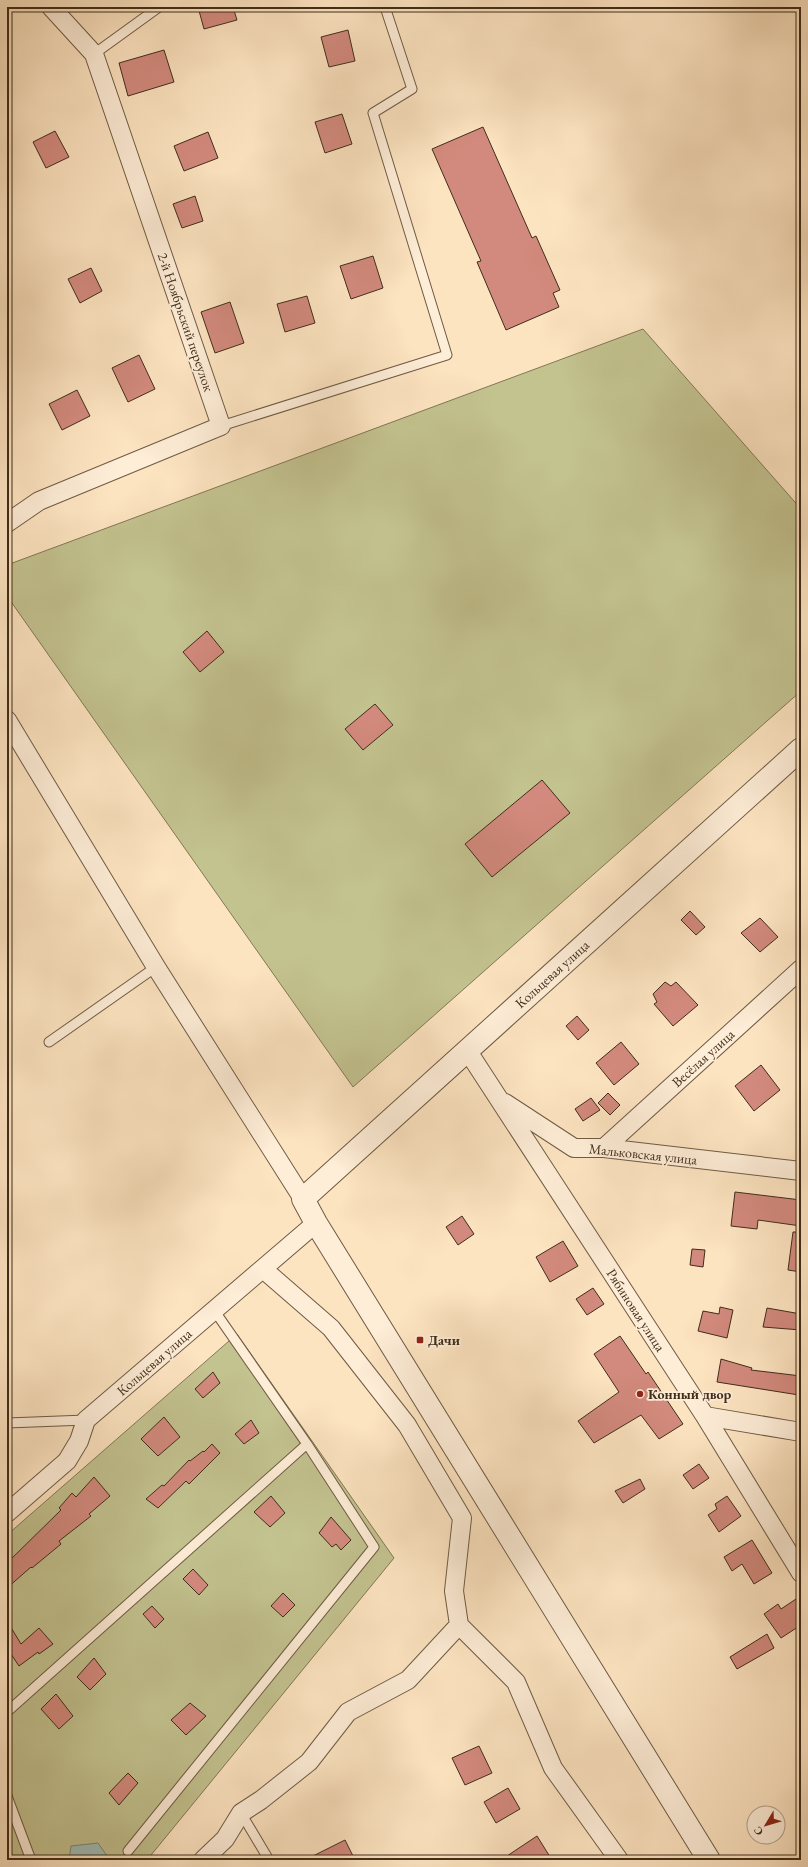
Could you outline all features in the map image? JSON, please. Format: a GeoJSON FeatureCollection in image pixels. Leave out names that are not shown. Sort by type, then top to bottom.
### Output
{"type":"FeatureCollection","features":[{"type":"Feature","properties":{"kind":"street","name":"2-й Ноябрьский переулок"},"geometry":{"type":"LineString","coordinates":[[51,7],[94,54],[221,426]]}},
{"type":"Feature","properties":{"kind":"street"},"geometry":{"type":"LineString","coordinates":[[7,523],[39,501],[221,426]]}},
{"type":"Feature","properties":{"kind":"street"},"geometry":{"type":"LineString","coordinates":[[7,720],[156,967],[303,1199],[316,1223],[710,1860]]}},
{"type":"Feature","properties":{"kind":"street","name":"Кольцевая улица"},"geometry":{"type":"LineString","coordinates":[[303,1199],[801,749]]}},
{"type":"Feature","properties":{"kind":"street","name":"Весёлая улица"},"geometry":{"type":"LineString","coordinates":[[604,1148],[801,969]]}},
{"type":"Feature","properties":{"kind":"street","name":"Рябиновая улица"},"geometry":{"type":"LineString","coordinates":[[467,1050],[705,1416],[801,1573]]}},
{"type":"Feature","properties":{"kind":"street","name":"Мальковская улица"},"geometry":{"type":"LineString","coordinates":[[500,1099],[574,1148],[604,1148],[801,1171]]}},
{"type":"Feature","properties":{"kind":"street","name":"Кольцевая улица"},"geometry":{"type":"LineString","coordinates":[[86,1420],[316,1223]]}},
{"type":"Feature","properties":{"kind":"street"},"geometry":{"type":"LineString","coordinates":[[263,1269],[331,1328],[407,1425],[462,1518],[454,1591],[459,1625],[516,1682],[554,1768],[619,1860]]}},
{"type":"Feature","properties":{"kind":"street"},"geometry":{"type":"LineString","coordinates":[[705,1416],[801,1432]]}},
{"type":"Feature","properties":{"kind":"street"},"geometry":{"type":"LineString","coordinates":[[7,1513],[67,1461],[79,1441],[86,1420]]}},
{"type":"Feature","properties":{"kind":"street"},"geometry":{"type":"LineString","coordinates":[[203,1860],[225,1839],[241,1813],[261,1800],[309,1762],[348,1712],[408,1680],[459,1625]]}},
{"type":"Feature","properties":{"kind":"lane"},"geometry":{"type":"LineString","coordinates":[[94,54],[160,7]]}},
{"type":"Feature","properties":{"kind":"lane"},"geometry":{"type":"LineString","coordinates":[[221,426],[447,355],[373,113],[412,89],[385,7]]}},
{"type":"Feature","properties":{"kind":"lane"},"geometry":{"type":"LineString","coordinates":[[49,1042],[156,967]]}},
{"type":"Feature","properties":{"kind":"lane"},"geometry":{"type":"LineString","coordinates":[[128,1851],[374,1547],[307,1444],[214,1310]]}},
{"type":"Feature","properties":{"kind":"lane"},"geometry":{"type":"LineString","coordinates":[[7,1423],[86,1420]]}},
{"type":"Feature","properties":{"kind":"lane"},"geometry":{"type":"LineString","coordinates":[[7,1712],[307,1444]]}},
{"type":"Feature","properties":{"kind":"lane"},"geometry":{"type":"LineString","coordinates":[[7,1796],[31,1860]]}},
{"type":"Feature","properties":{"kind":"lane"},"geometry":{"type":"LineString","coordinates":[[241,1813],[269,1860]]}},
{"type":"Feature","properties":{"kind":"green space"},"geometry":{"type":"Polygon","coordinates":[[[643,329],[801,509],[801,691],[353,1087],[7,596],[7,565],[643,329]]]}},
{"type":"Feature","properties":{"kind":"green space"},"geometry":{"type":"Polygon","coordinates":[[[237,1334],[394,1558],[147,1860],[7,1860],[7,1535],[237,1334]]]}},
{"type":"Feature","properties":{"kind":"water"},"geometry":{"type":"Polygon","coordinates":[[[98,1843],[110,1860],[69,1860],[71,1846],[98,1843]]]}},
{"type":"Feature","properties":{"kind":"building"},"geometry":{"type":"Polygon","coordinates":[[[198,7],[233,7],[237,20],[204,29],[198,7]]]}},
{"type":"Feature","properties":{"kind":"building"},"geometry":{"type":"Polygon","coordinates":[[[348,30],[355,61],[329,67],[321,37],[348,30]]]}},
{"type":"Feature","properties":{"kind":"building"},"geometry":{"type":"Polygon","coordinates":[[[164,50],[174,82],[128,96],[119,63],[164,50]]]}},
{"type":"Feature","properties":{"kind":"building"},"geometry":{"type":"Polygon","coordinates":[[[342,114],[352,144],[325,153],[315,122],[342,114]]]}},
{"type":"Feature","properties":{"kind":"building"},"geometry":{"type":"Polygon","coordinates":[[[483,127],[532,238],[536,236],[560,290],[553,293],[559,307],[506,330],[477,262],[481,261],[432,149],[483,127]]]}},
{"type":"Feature","properties":{"kind":"building"},"geometry":{"type":"Polygon","coordinates":[[[55,131],[69,157],[46,168],[33,142],[55,131]]]}},
{"type":"Feature","properties":{"kind":"building"},"geometry":{"type":"Polygon","coordinates":[[[208,132],[218,158],[184,171],[174,146],[208,132]]]}},
{"type":"Feature","properties":{"kind":"building"},"geometry":{"type":"Polygon","coordinates":[[[195,196],[203,221],[182,228],[173,204],[195,196]]]}},
{"type":"Feature","properties":{"kind":"building"},"geometry":{"type":"Polygon","coordinates":[[[373,256],[383,288],[351,299],[340,266],[373,256]]]}},
{"type":"Feature","properties":{"kind":"building"},"geometry":{"type":"Polygon","coordinates":[[[91,268],[102,291],[80,303],[68,279],[91,268]]]}},
{"type":"Feature","properties":{"kind":"building"},"geometry":{"type":"Polygon","coordinates":[[[307,296],[315,323],[285,332],[277,304],[307,296]]]}},
{"type":"Feature","properties":{"kind":"building"},"geometry":{"type":"Polygon","coordinates":[[[230,302],[244,343],[215,353],[201,312],[230,302]]]}},
{"type":"Feature","properties":{"kind":"building"},"geometry":{"type":"Polygon","coordinates":[[[139,355],[155,389],[128,402],[112,368],[139,355]]]}},
{"type":"Feature","properties":{"kind":"building"},"geometry":{"type":"Polygon","coordinates":[[[77,390],[90,416],[62,430],[49,404],[77,390]]]}},
{"type":"Feature","properties":{"kind":"building"},"geometry":{"type":"Polygon","coordinates":[[[207,631],[224,652],[200,672],[183,652],[207,631]]]}},
{"type":"Feature","properties":{"kind":"building"},"geometry":{"type":"Polygon","coordinates":[[[375,704],[393,725],[363,750],[345,729],[375,704]]]}},
{"type":"Feature","properties":{"kind":"building"},"geometry":{"type":"Polygon","coordinates":[[[542,780],[570,813],[492,877],[465,844],[542,780]]]}},
{"type":"Feature","properties":{"kind":"building"},"geometry":{"type":"Polygon","coordinates":[[[690,911],[705,927],[696,935],[681,920],[690,911]]]}},
{"type":"Feature","properties":{"kind":"building"},"geometry":{"type":"Polygon","coordinates":[[[760,918],[778,937],[760,952],[741,933],[760,918]]]}},
{"type":"Feature","properties":{"kind":"building"},"geometry":{"type":"Polygon","coordinates":[[[665,982],[671,986],[676,982],[698,1005],[673,1026],[654,1004],[657,1002],[653,994],[665,982]]]}},
{"type":"Feature","properties":{"kind":"building"},"geometry":{"type":"Polygon","coordinates":[[[577,1016],[589,1030],[578,1040],[566,1026],[577,1016]]]}},
{"type":"Feature","properties":{"kind":"building"},"geometry":{"type":"Polygon","coordinates":[[[621,1042],[639,1064],[614,1085],[596,1063],[621,1042]]]}},
{"type":"Feature","properties":{"kind":"building"},"geometry":{"type":"Polygon","coordinates":[[[761,1065],[780,1090],[754,1111],[735,1086],[761,1065]]]}},
{"type":"Feature","properties":{"kind":"building"},"geometry":{"type":"Polygon","coordinates":[[[608,1093],[620,1105],[610,1115],[598,1103],[608,1093]]]}},
{"type":"Feature","properties":{"kind":"building"},"geometry":{"type":"Polygon","coordinates":[[[591,1098],[600,1110],[583,1121],[575,1109],[591,1098]]]}},
{"type":"Feature","properties":{"kind":"building"},"geometry":{"type":"Polygon","coordinates":[[[735,1192],[801,1200],[801,1226],[758,1220],[757,1229],[731,1226],[735,1192]]]}},
{"type":"Feature","properties":{"kind":"building"},"geometry":{"type":"Polygon","coordinates":[[[462,1216],[474,1234],[458,1245],[446,1227],[462,1216]]]}},
{"type":"Feature","properties":{"kind":"building"},"geometry":{"type":"Polygon","coordinates":[[[793,1232],[801,1232],[801,1272],[788,1270],[793,1232]]]}},
{"type":"Feature","properties":{"kind":"building"},"geometry":{"type":"Polygon","coordinates":[[[563,1241],[578,1266],[550,1282],[536,1257],[563,1241]]]}},
{"type":"Feature","properties":{"kind":"building"},"geometry":{"type":"Polygon","coordinates":[[[692,1249],[705,1250],[703,1267],[690,1265],[692,1249]]]}},
{"type":"Feature","properties":{"kind":"building"},"geometry":{"type":"Polygon","coordinates":[[[593,1288],[604,1304],[587,1315],[576,1299],[593,1288]]]}},
{"type":"Feature","properties":{"kind":"building"},"geometry":{"type":"Polygon","coordinates":[[[720,1307],[733,1310],[727,1338],[698,1331],[703,1311],[719,1314],[720,1307]]]}},
{"type":"Feature","properties":{"kind":"building"},"geometry":{"type":"Polygon","coordinates":[[[767,1308],[801,1314],[801,1330],[763,1327],[767,1308]]]}},
{"type":"Feature","properties":{"kind":"building","name":"Конный двор"},"geometry":{"type":"Polygon","coordinates":[[[620,1336],[646,1374],[648,1372],[683,1424],[659,1439],[641,1415],[594,1443],[578,1421],[619,1392],[594,1354],[620,1336]]]}},
{"type":"Feature","properties":{"kind":"building"},"geometry":{"type":"Polygon","coordinates":[[[721,1359],[752,1368],[751,1370],[801,1376],[799,1395],[717,1382],[721,1359]]]}},
{"type":"Feature","properties":{"kind":"building"},"geometry":{"type":"Polygon","coordinates":[[[213,1372],[220,1383],[203,1398],[195,1389],[213,1372]]]}},
{"type":"Feature","properties":{"kind":"building"},"geometry":{"type":"Polygon","coordinates":[[[164,1417],[180,1437],[158,1456],[141,1439],[164,1417]]]}},
{"type":"Feature","properties":{"kind":"building"},"geometry":{"type":"Polygon","coordinates":[[[251,1420],[259,1433],[244,1444],[235,1434],[251,1420]]]}},
{"type":"Feature","properties":{"kind":"building"},"geometry":{"type":"Polygon","coordinates":[[[212,1444],[220,1453],[189,1484],[186,1481],[158,1508],[146,1499],[162,1485],[164,1486],[189,1460],[190,1461],[203,1451],[204,1452],[212,1444]]]}},
{"type":"Feature","properties":{"kind":"building"},"geometry":{"type":"Polygon","coordinates":[[[699,1464],[709,1478],[693,1489],[683,1475],[699,1464]]]}},
{"type":"Feature","properties":{"kind":"building"},"geometry":{"type":"Polygon","coordinates":[[[94,1477],[110,1496],[89,1514],[91,1516],[59,1541],[61,1544],[7,1588],[7,1563],[61,1510],[59,1508],[72,1493],[76,1497],[94,1477]]]}},
{"type":"Feature","properties":{"kind":"building"},"geometry":{"type":"Polygon","coordinates":[[[640,1479],[645,1489],[623,1503],[615,1491],[640,1479]]]}},
{"type":"Feature","properties":{"kind":"building"},"geometry":{"type":"Polygon","coordinates":[[[271,1496],[285,1513],[270,1527],[254,1512],[271,1496]]]}},
{"type":"Feature","properties":{"kind":"building"},"geometry":{"type":"Polygon","coordinates":[[[727,1496],[741,1516],[719,1532],[708,1515],[717,1509],[715,1504],[727,1496]]]}},
{"type":"Feature","properties":{"kind":"building"},"geometry":{"type":"Polygon","coordinates":[[[331,1517],[351,1540],[341,1550],[336,1544],[332,1547],[319,1533],[331,1517]]]}},
{"type":"Feature","properties":{"kind":"building"},"geometry":{"type":"Polygon","coordinates":[[[752,1540],[772,1573],[754,1584],[742,1564],[732,1571],[724,1557],[752,1540]]]}},
{"type":"Feature","properties":{"kind":"building"},"geometry":{"type":"Polygon","coordinates":[[[193,1569],[208,1585],[199,1595],[183,1579],[193,1569]]]}},
{"type":"Feature","properties":{"kind":"building"},"geometry":{"type":"Polygon","coordinates":[[[283,1593],[295,1605],[283,1617],[271,1606],[283,1593]]]}},
{"type":"Feature","properties":{"kind":"building"},"geometry":{"type":"Polygon","coordinates":[[[796,1599],[801,1606],[801,1625],[781,1638],[764,1614],[778,1604],[781,1609],[796,1599]]]}},
{"type":"Feature","properties":{"kind":"building"},"geometry":{"type":"Polygon","coordinates":[[[152,1606],[164,1619],[155,1628],[143,1614],[152,1606]]]}},
{"type":"Feature","properties":{"kind":"building"},"geometry":{"type":"Polygon","coordinates":[[[7,1621],[21,1644],[39,1628],[53,1644],[39,1654],[38,1652],[19,1666],[7,1648],[7,1621]]]}},
{"type":"Feature","properties":{"kind":"building"},"geometry":{"type":"Polygon","coordinates":[[[767,1634],[774,1648],[737,1669],[730,1657],[767,1634]]]}},
{"type":"Feature","properties":{"kind":"building"},"geometry":{"type":"Polygon","coordinates":[[[94,1658],[106,1674],[90,1690],[77,1677],[94,1658]]]}},
{"type":"Feature","properties":{"kind":"building"},"geometry":{"type":"Polygon","coordinates":[[[56,1694],[73,1716],[59,1729],[41,1709],[56,1694]]]}},
{"type":"Feature","properties":{"kind":"building"},"geometry":{"type":"Polygon","coordinates":[[[190,1703],[206,1716],[186,1735],[171,1720],[190,1703]]]}},
{"type":"Feature","properties":{"kind":"building"},"geometry":{"type":"Polygon","coordinates":[[[479,1746],[492,1773],[465,1785],[452,1758],[479,1746]]]}},
{"type":"Feature","properties":{"kind":"building"},"geometry":{"type":"Polygon","coordinates":[[[128,1773],[138,1783],[119,1805],[109,1793],[128,1773]]]}},
{"type":"Feature","properties":{"kind":"building"},"geometry":{"type":"Polygon","coordinates":[[[508,1788],[520,1809],[496,1823],[484,1802],[508,1788]]]}},
{"type":"Feature","properties":{"kind":"building"},"geometry":{"type":"Polygon","coordinates":[[[537,1836],[552,1860],[501,1860],[537,1836]]]}},
{"type":"Feature","properties":{"kind":"building"},"geometry":{"type":"Polygon","coordinates":[[[345,1840],[355,1860],[305,1860],[345,1840]]]}},
{"type":"Feature","properties":{"kind":"place","name":"Дачи"},"geometry":{"type":"Point","coordinates":[420,1340]}},
{"type":"Feature","properties":{"kind":"place","name":"Конный двор"},"geometry":{"type":"Point","coordinates":[640,1394]}}]}
